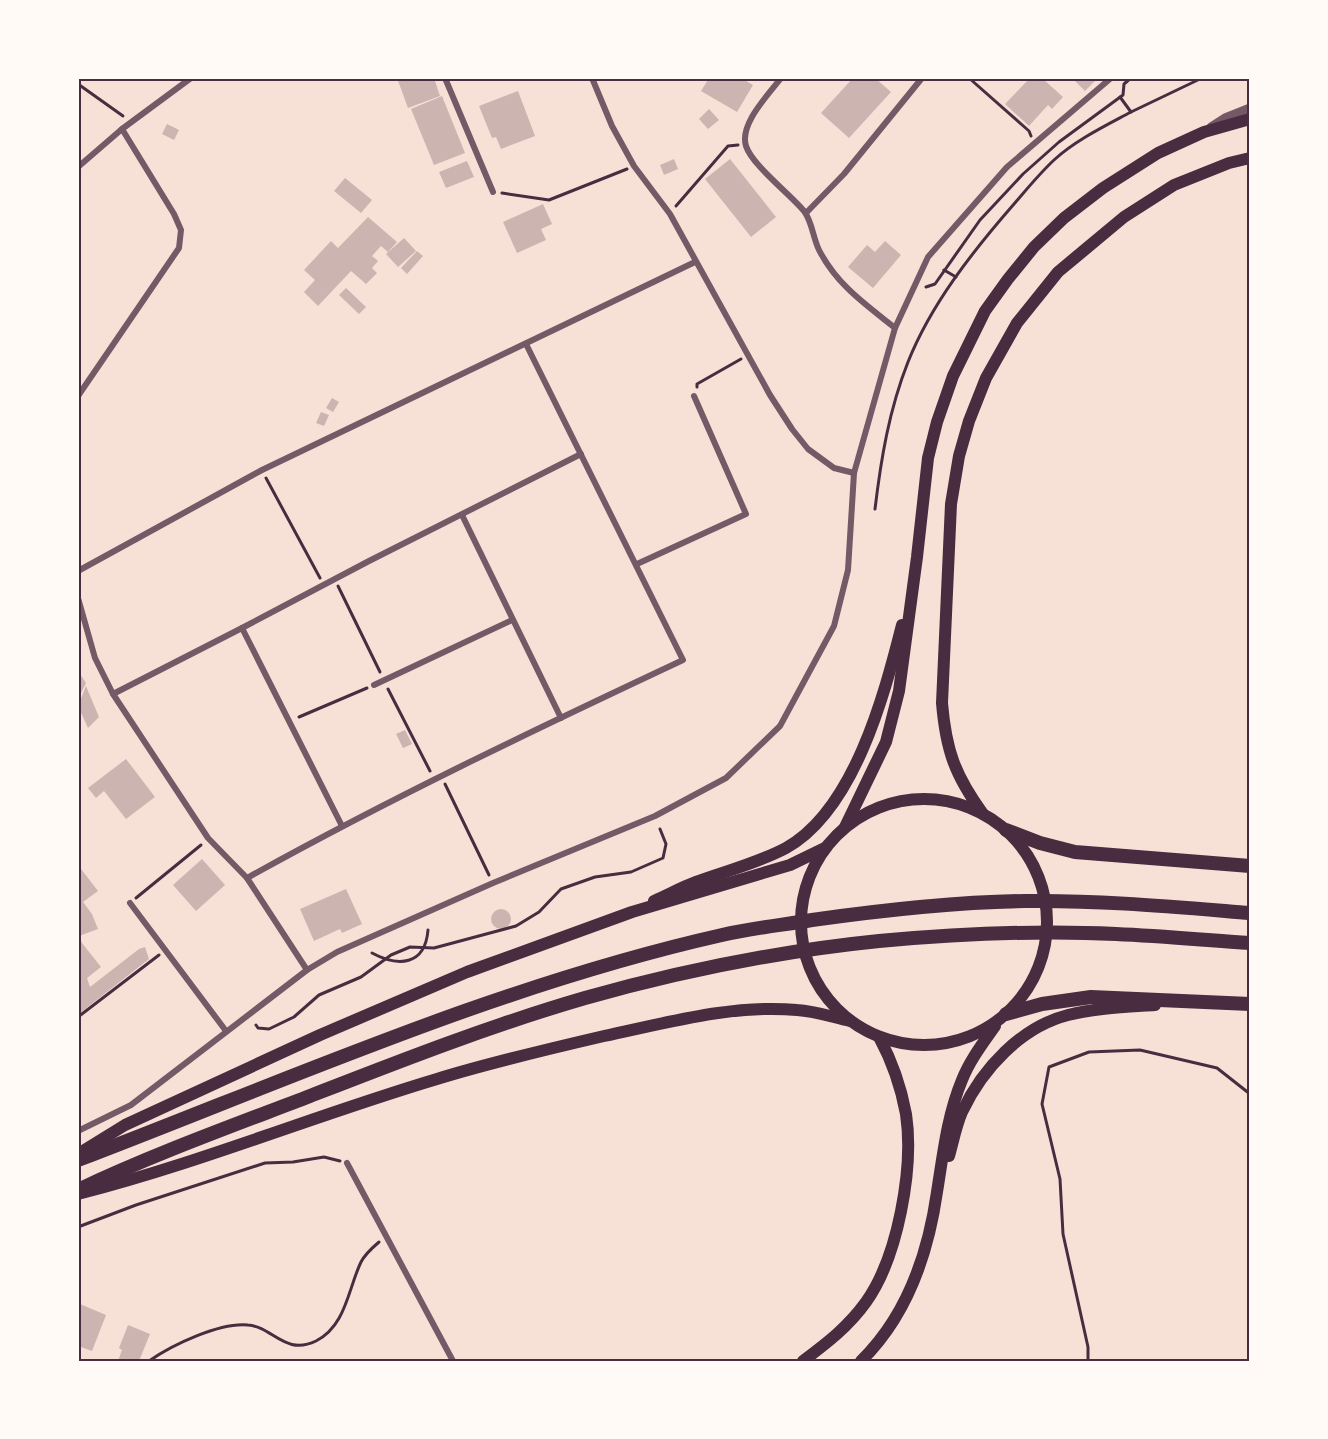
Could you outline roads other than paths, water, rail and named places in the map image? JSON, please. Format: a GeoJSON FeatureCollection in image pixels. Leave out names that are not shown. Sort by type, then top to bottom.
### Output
{"type":"FeatureCollection","features":[{"type":"Feature","properties":{"kind":"highway"},"geometry":{"type":"LineString","coordinates":[[1006,830],[1040,843],[1075,852],[1250,866]]}},
{"type":"Feature","properties":{"kind":"highway"},"geometry":{"type":"LineString","coordinates":[[78,1160],[334,1059],[580,971],[724,934],[868,912],[1024,901],[1113,903],[1250,913]]}},
{"type":"Feature","properties":{"kind":"highway"},"geometry":{"type":"LineString","coordinates":[[78,1192],[134,1164],[476,1033],[586,998],[723,965],[800,951],[955,935],[1115,934],[1250,943]]}},
{"type":"Feature","properties":{"kind":"highway"},"geometry":{"type":"LineString","coordinates":[[1006,1014],[1042,1004],[1091,997],[1250,1004]]}},
{"type":"Feature","properties":{"kind":"main road"},"geometry":{"type":"LineString","coordinates":[[845,827],[886,742],[899,691],[928,458],[937,422],[953,376],[985,311],[1028,255],[1064,218],[1103,188],[1158,153],[1204,132],[1250,118]]}},
{"type":"Feature","properties":{"kind":"main road"},"geometry":{"type":"LineString","coordinates":[[983,814],[959,779],[945,732],[942,703],[951,504],[959,456],[969,421],[986,378],[1017,323],[1058,272],[1124,217],[1174,185],[1250,158]]}},
{"type":"Feature","properties":{"kind":"main road"},"geometry":{"type":"LineString","coordinates":[[632,912],[693,883],[765,858],[785,848],[801,838],[828,810],[843,789],[855,766],[881,700],[917,557]]}},
{"type":"Feature","properties":{"kind":"main road"},"geometry":{"type":"LineString","coordinates":[[850,1021],[830,1002],[814,979],[804,954],[801,937],[802,901],[811,872],[825,848],[845,827],[870,811],[897,802],[926,799],[956,803],[983,814],[1006,830],[1023,850],[1041,882],[1047,918],[1046,947],[1037,972],[1024,995],[996,1024],[976,1053],[962,1080],[943,1146],[929,1239],[919,1272],[897,1315],[879,1343],[861,1361]]}},
{"type":"Feature","properties":{"kind":"main road"},"geometry":{"type":"LineString","coordinates":[[78,1154],[125,1125],[320,1035],[467,972],[632,912],[790,865],[825,848]]}},
{"type":"Feature","properties":{"kind":"main road"},"geometry":{"type":"LineString","coordinates":[[937,1195],[962,1114],[980,1079],[1006,1051],[1024,1037],[1043,1024],[1066,1015],[1090,1010],[1199,1002]]}},
{"type":"Feature","properties":{"kind":"main road"},"geometry":{"type":"LineString","coordinates":[[78,1192],[135,1180],[436,1079],[525,1054],[662,1023],[741,1010],[796,1010],[815,1012],[850,1021],[879,1037],[912,1045],[946,1043],[996,1024]]}},
{"type":"Feature","properties":{"kind":"main road"},"geometry":{"type":"LineString","coordinates":[[803,1361],[837,1336],[867,1301],[886,1263],[902,1211],[907,1165],[906,1115],[897,1077],[879,1037]]}},
{"type":"Feature","properties":{"kind":"street"},"geometry":{"type":"LineString","coordinates":[[78,167],[122,129],[191,78]]}},
{"type":"Feature","properties":{"kind":"street"},"geometry":{"type":"LineString","coordinates":[[445,78],[493,192]]}},
{"type":"Feature","properties":{"kind":"street"},"geometry":{"type":"LineString","coordinates":[[592,78],[612,126],[634,166],[670,214],[786,420],[808,449],[834,468],[854,473]]}},
{"type":"Feature","properties":{"kind":"street"},"geometry":{"type":"LineString","coordinates":[[781,78],[752,117],[746,131],[745,145],[752,156],[806,213],[818,248],[834,276],[854,296],[895,328]]}},
{"type":"Feature","properties":{"kind":"street"},"geometry":{"type":"LineString","coordinates":[[806,213],[844,174],[922,78]]}},
{"type":"Feature","properties":{"kind":"street"},"geometry":{"type":"LineString","coordinates":[[78,1131],[131,1105],[225,1031],[307,970],[337,951],[655,816],[726,778],[780,726],[834,626],[848,570],[854,473],[895,328],[928,257],[1007,167],[1111,78]]}},
{"type":"Feature","properties":{"kind":"street"},"geometry":{"type":"LineString","coordinates":[[1204,132],[1225,118],[1250,108]]}},
{"type":"Feature","properties":{"kind":"street"},"geometry":{"type":"LineString","coordinates":[[78,396],[178,248],[181,230],[174,213],[122,129]]}},
{"type":"Feature","properties":{"kind":"street"},"geometry":{"type":"LineString","coordinates":[[78,571],[262,471],[695,262]]}},
{"type":"Feature","properties":{"kind":"street"},"geometry":{"type":"LineString","coordinates":[[247,878],[342,826],[561,717],[683,660],[526,344]]}},
{"type":"Feature","properties":{"kind":"street"},"geometry":{"type":"LineString","coordinates":[[637,564],[746,514],[694,396]]}},
{"type":"Feature","properties":{"kind":"street"},"geometry":{"type":"LineString","coordinates":[[113,694],[581,454]]}},
{"type":"Feature","properties":{"kind":"street"},"geometry":{"type":"LineString","coordinates":[[462,515],[561,717]]}},
{"type":"Feature","properties":{"kind":"street"},"geometry":{"type":"LineString","coordinates":[[78,598],[95,658],[113,694],[208,838],[247,878],[307,970]]}},
{"type":"Feature","properties":{"kind":"street"},"geometry":{"type":"LineString","coordinates":[[374,685],[512,620]]}},
{"type":"Feature","properties":{"kind":"street"},"geometry":{"type":"LineString","coordinates":[[242,628],[342,826]]}},
{"type":"Feature","properties":{"kind":"street"},"geometry":{"type":"LineString","coordinates":[[130,903],[225,1031]]}},
{"type":"Feature","properties":{"kind":"street"},"geometry":{"type":"LineString","coordinates":[[347,1163],[453,1361]]}}]}
